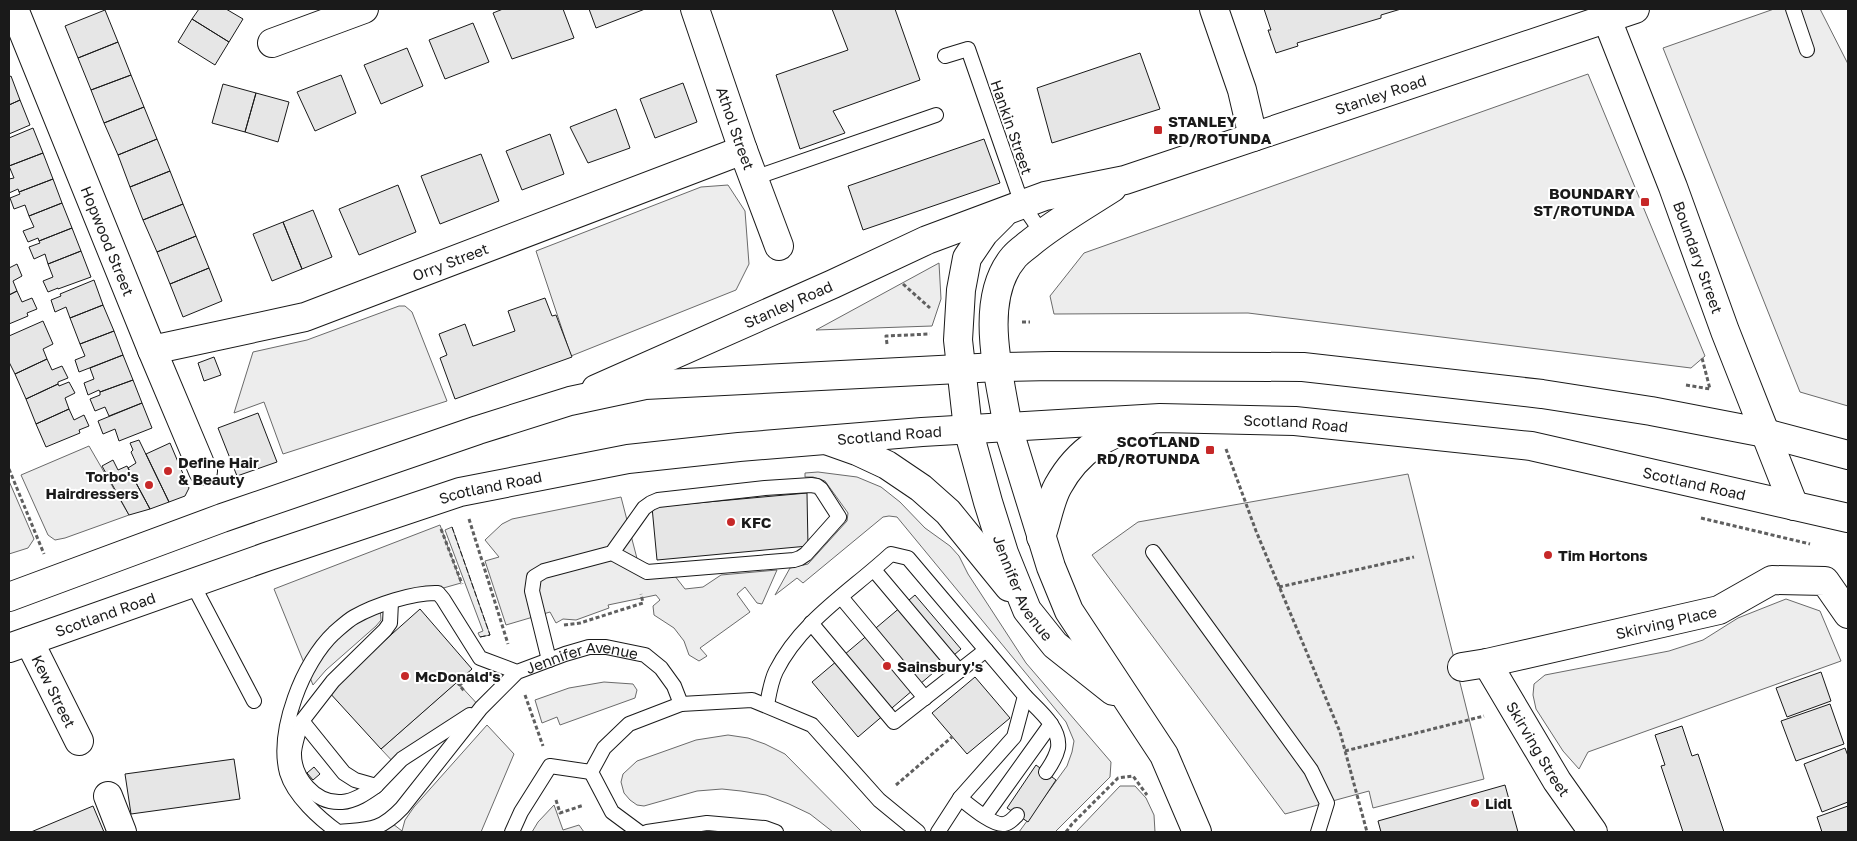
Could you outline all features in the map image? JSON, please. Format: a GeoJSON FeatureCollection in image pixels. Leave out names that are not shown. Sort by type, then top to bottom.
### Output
{"type":"FeatureCollection","features":[{"type":"Feature","properties":{"kind":"main road","name":"Hopwood Street"},"geometry":{"type":"LineString","coordinates":[[14,9],[203,471]]}},
{"type":"Feature","properties":{"kind":"main road"},"geometry":{"type":"LineString","coordinates":[[272,43],[364,9]]}},
{"type":"Feature","properties":{"kind":"main road","name":"Athol Street"},"geometry":{"type":"LineString","coordinates":[[695,9],[743,150],[779,246]]}},
{"type":"Feature","properties":{"kind":"main road"},"geometry":{"type":"LineString","coordinates":[[1214,9],[1242,90],[1253,136]]}},
{"type":"Feature","properties":{"kind":"main road","name":"Stanley Road"},"geometry":{"type":"LineString","coordinates":[[570,401],[825,288],[927,240],[1014,207],[1045,196],[1125,180],[1605,14],[1635,9]]}},
{"type":"Feature","properties":{"kind":"main road","name":"Boundary Street"},"geometry":{"type":"LineString","coordinates":[[1605,14],[1725,331],[1794,506]]}},
{"type":"Feature","properties":{"kind":"main road","name":"Orry Street"},"geometry":{"type":"LineString","coordinates":[[152,350],[305,317],[743,150]]}},
{"type":"Feature","properties":{"kind":"main road","name":"Stanley Road"},"geometry":{"type":"LineString","coordinates":[[1008,428],[993,322],[997,294],[1003,276],[1014,257],[1042,233],[1125,180]]}},
{"type":"Feature","properties":{"kind":"main road","name":"Stanley Road"},"geometry":{"type":"LineString","coordinates":[[961,369],[958,320],[967,258],[984,233],[1014,207]]}},
{"type":"Feature","properties":{"kind":"main road"},"geometry":{"type":"LineString","coordinates":[[9,597],[215,521],[478,430],[570,401],[646,385],[998,367],[1303,367],[1542,394],[1674,415],[1765,433],[1848,455]]}},
{"type":"Feature","properties":{"kind":"main road","name":"Jennifer Avenue"},"geometry":{"type":"LineString","coordinates":[[961,369],[968,429],[1004,553],[1026,610],[1056,645],[1134,708]]}},
{"type":"Feature","properties":{"kind":"main road"},"geometry":{"type":"LineString","coordinates":[[1041,537],[1058,486],[1074,464],[1096,442],[1112,434],[1160,418]]}},
{"type":"Feature","properties":{"kind":"main road","name":"Scotland Road"},"geometry":{"type":"LineString","coordinates":[[19,645],[192,583],[460,492],[628,459],[680,452],[922,432],[1160,418],[1296,421],[1531,446],[1848,518]]}},
{"type":"Feature","properties":{"kind":"main road","name":"Jennifer Avenue"},"geometry":{"type":"LineString","coordinates":[[1008,428],[1041,537],[1069,611],[1164,755],[1197,832]]}},
{"type":"Feature","properties":{"kind":"main road"},"geometry":{"type":"LineString","coordinates":[[826,440],[857,451],[886,465],[927,493],[948,512],[1026,610]]}},
{"type":"Feature","properties":{"kind":"main road","name":"Skirving Place"},"geometry":{"type":"LineString","coordinates":[[1474,665],[1719,610],[1772,580],[1826,582]]}},
{"type":"Feature","properties":{"kind":"main road"},"geometry":{"type":"LineString","coordinates":[[1826,582],[1848,614]]}},
{"type":"Feature","properties":{"kind":"main road","name":"Kew Street"},"geometry":{"type":"LineString","coordinates":[[19,645],[79,741]]}},
{"type":"Feature","properties":{"kind":"main road","name":"Skirving Street"},"geometry":{"type":"LineString","coordinates":[[1474,665],[1514,708],[1557,781],[1593,832]]}},
{"type":"Feature","properties":{"kind":"main road"},"geometry":{"type":"LineString","coordinates":[[108,796],[122,832]]}},
{"type":"Feature","properties":{"kind":"lane"},"geometry":{"type":"LineString","coordinates":[[1793,9],[1807,50]]}},
{"type":"Feature","properties":{"kind":"lane","name":"Hankin Street"},"geometry":{"type":"LineString","coordinates":[[945,56],[968,49],[1014,207],[1042,233]]}},
{"type":"Feature","properties":{"kind":"lane"},"geometry":{"type":"LineString","coordinates":[[754,178],[936,115]]}},
{"type":"Feature","properties":{"kind":"lane"},"geometry":{"type":"LineString","coordinates":[[549,660],[532,591],[534,577],[544,571],[612,553],[644,508],[658,500],[765,488],[811,485],[821,489],[839,517],[800,558],[647,572],[640,570],[612,553]]}},
{"type":"Feature","properties":{"kind":"lane"},"geometry":{"type":"LineString","coordinates":[[1153,552],[1311,770],[1327,803],[1318,832]]}},
{"type":"Feature","properties":{"kind":"lane"},"geometry":{"type":"LineString","coordinates":[[767,705],[775,673],[796,639],[811,623],[891,554],[908,558],[1051,724],[1058,746],[1054,759],[1046,772]]}},
{"type":"Feature","properties":{"kind":"lane"},"geometry":{"type":"LineString","coordinates":[[874,570],[959,671]]}},
{"type":"Feature","properties":{"kind":"lane"},"geometry":{"type":"LineString","coordinates":[[192,583],[254,702]]}},
{"type":"Feature","properties":{"kind":"lane"},"geometry":{"type":"LineString","coordinates":[[429,593],[438,593],[480,658],[517,672],[481,708],[402,808],[375,829],[338,832],[319,819],[292,783],[287,769],[286,742],[290,708],[309,668],[328,639],[354,617],[391,602],[429,593]]}},
{"type":"Feature","properties":{"kind":"lane"},"geometry":{"type":"LineString","coordinates":[[841,597],[925,698]]}},
{"type":"Feature","properties":{"kind":"lane"},"geometry":{"type":"LineString","coordinates":[[391,602],[390,623],[385,630],[332,681],[302,721],[294,751],[296,770],[306,786],[322,799],[342,802],[360,797],[376,786],[402,759],[481,708]]}},
{"type":"Feature","properties":{"kind":"lane"},"geometry":{"type":"LineString","coordinates":[[811,623],[894,722],[986,650]]}},
{"type":"Feature","properties":{"kind":"lane","name":"Jennifer Avenue"},"geometry":{"type":"LineString","coordinates":[[517,672],[589,647],[606,647],[644,655],[661,668],[674,686],[681,704]]}},
{"type":"Feature","properties":{"kind":"lane"},"geometry":{"type":"LineString","coordinates":[[938,832],[960,798],[1014,738],[1025,696]]}},
{"type":"Feature","properties":{"kind":"lane"},"geometry":{"type":"LineString","coordinates":[[591,772],[604,748],[629,724],[681,704],[752,700],[812,725],[879,800],[918,832]]}},
{"type":"Feature","properties":{"kind":"lane"},"geometry":{"type":"LineString","coordinates":[[302,721],[344,773],[355,780],[376,786]]}},
{"type":"Feature","properties":{"kind":"lane"},"geometry":{"type":"LineString","coordinates":[[985,816],[1051,724]]}},
{"type":"Feature","properties":{"kind":"lane"},"geometry":{"type":"LineString","coordinates":[[512,832],[521,812],[550,766],[591,772]]}},
{"type":"Feature","properties":{"kind":"lane"},"geometry":{"type":"LineString","coordinates":[[591,772],[612,812],[639,832]]}},
{"type":"Feature","properties":{"kind":"lane"},"geometry":{"type":"LineString","coordinates":[[960,798],[994,822],[1003,825],[1010,822],[1016,815]]}},
{"type":"Feature","properties":{"kind":"lane"},"geometry":{"type":"LineString","coordinates":[[647,832],[707,823],[765,828],[776,832]]}},
{"type":"Feature","properties":{"kind":"path"},"geometry":{"type":"LineString","coordinates":[[1215,419],[1256,532],[1340,732],[1367,832]]}},
{"type":"Feature","properties":{"kind":"path"},"geometry":{"type":"LineString","coordinates":[[9,470],[55,580]]}},
{"type":"Feature","properties":{"kind":"path"},"geometry":{"type":"LineString","coordinates":[[460,492],[517,672]]}},
{"type":"Feature","properties":{"kind":"path"},"geometry":{"type":"LineString","coordinates":[[1794,506],[1826,582]]}},
{"type":"Feature","properties":{"kind":"path"},"geometry":{"type":"LineString","coordinates":[[1696,516],[1810,544]]}},
{"type":"Feature","properties":{"kind":"path"},"geometry":{"type":"LineString","coordinates":[[1279,586],[1414,557]]}},
{"type":"Feature","properties":{"kind":"path"},"geometry":{"type":"LineString","coordinates":[[542,630],[562,624],[580,623],[643,602],[638,584],[640,570]]}},
{"type":"Feature","properties":{"kind":"path"},"geometry":{"type":"LineString","coordinates":[[524,691],[550,766]]}},
{"type":"Feature","properties":{"kind":"path"},"geometry":{"type":"LineString","coordinates":[[1345,751],[1514,708]]}},
{"type":"Feature","properties":{"kind":"path"},"geometry":{"type":"LineString","coordinates":[[879,800],[952,737]]}},
{"type":"Feature","properties":{"kind":"path"},"geometry":{"type":"LineString","coordinates":[[1066,832],[1118,778],[1133,776],[1153,804],[1181,793]]}},
{"type":"Feature","properties":{"kind":"path"},"geometry":{"type":"LineString","coordinates":[[555,795],[560,813],[604,797]]}},
{"type":"Feature","properties":{"kind":"shaded area"},"geometry":{"type":"Polygon","coordinates":[[[1774,9],[1820,9],[1848,64],[1848,406],[1800,392],[1663,48],[1774,9]]]}},
{"type":"Feature","properties":{"kind":"shaded area"},"geometry":{"type":"Polygon","coordinates":[[[1588,74],[1705,356],[1691,368],[1248,313],[1054,314],[1050,296],[1084,253],[1588,74]]]}},
{"type":"Feature","properties":{"kind":"shaded area"},"geometry":{"type":"Polygon","coordinates":[[[728,185],[745,211],[749,264],[736,290],[571,356],[536,251],[701,187],[728,185]]]}},
{"type":"Feature","properties":{"kind":"shaded area"},"geometry":{"type":"Polygon","coordinates":[[[939,263],[941,299],[932,326],[816,330],[939,263]]]}},
{"type":"Feature","properties":{"kind":"shaded area"},"geometry":{"type":"Polygon","coordinates":[[[399,306],[405,306],[412,312],[447,401],[283,454],[264,402],[234,413],[253,352],[307,340],[399,306]]]}},
{"type":"Feature","properties":{"kind":"shaded area"},"geometry":{"type":"Polygon","coordinates":[[[89,446],[129,515],[55,540],[48,535],[21,475],[89,446]]]}},
{"type":"Feature","properties":{"kind":"shaded area"},"geometry":{"type":"Polygon","coordinates":[[[818,472],[857,477],[881,487],[900,502],[925,528],[950,546],[959,556],[968,574],[1026,663],[1111,762],[1110,777],[1055,832],[1019,832],[1067,766],[1074,741],[1066,722],[897,517],[883,517],[803,583],[797,578],[775,595],[790,568],[808,564],[847,521],[848,513],[825,481],[813,477],[805,477],[805,473],[818,472]]]}},
{"type":"Feature","properties":{"kind":"shaded area"},"geometry":{"type":"Polygon","coordinates":[[[1408,474],[1484,779],[1373,808],[1369,791],[1285,814],[1092,555],[1138,522],[1408,474]]]}},
{"type":"Feature","properties":{"kind":"shaded area"},"geometry":{"type":"Polygon","coordinates":[[[9,481],[34,539],[28,548],[9,554],[9,481]]]}},
{"type":"Feature","properties":{"kind":"shaded area"},"geometry":{"type":"Polygon","coordinates":[[[621,497],[640,570],[671,571],[685,589],[703,587],[721,575],[777,570],[762,604],[757,603],[745,587],[737,594],[750,612],[700,648],[707,656],[699,661],[689,655],[684,641],[674,628],[654,615],[653,606],[660,600],[656,595],[608,605],[609,608],[576,620],[563,619],[556,623],[550,612],[506,625],[485,561],[499,557],[485,540],[502,524],[512,519],[621,497]]]}},
{"type":"Feature","properties":{"kind":"shaded area"},"geometry":{"type":"Polygon","coordinates":[[[440,525],[461,583],[380,606],[381,620],[376,626],[326,670],[313,685],[274,589],[440,525]]]}},
{"type":"Feature","properties":{"kind":"shaded area"},"geometry":{"type":"Polygon","coordinates":[[[452,527],[490,635],[480,637],[478,633],[483,631],[445,530],[452,527]]]}},
{"type":"Feature","properties":{"kind":"shaded area"},"geometry":{"type":"Polygon","coordinates":[[[1786,599],[1820,611],[1841,661],[1588,752],[1579,769],[1563,751],[1536,709],[1533,695],[1534,684],[1545,675],[1669,651],[1703,640],[1738,618],[1786,599]]]}},
{"type":"Feature","properties":{"kind":"shaded area"},"geometry":{"type":"Polygon","coordinates":[[[457,682],[481,708],[396,765],[381,749],[457,682]]]}},
{"type":"Feature","properties":{"kind":"shaded area"},"geometry":{"type":"Polygon","coordinates":[[[604,682],[633,684],[637,690],[635,698],[560,725],[557,717],[542,723],[535,700],[569,688],[604,682]]]}},
{"type":"Feature","properties":{"kind":"shaded area"},"geometry":{"type":"Polygon","coordinates":[[[487,725],[514,754],[481,832],[379,832],[393,824],[402,831],[405,820],[414,807],[487,725]]]}},
{"type":"Feature","properties":{"kind":"shaded area"},"geometry":{"type":"Polygon","coordinates":[[[728,735],[748,738],[785,754],[862,832],[833,832],[810,814],[766,795],[722,789],[697,791],[644,806],[637,805],[624,793],[621,782],[623,774],[637,761],[696,740],[728,735]]]}},
{"type":"Feature","properties":{"kind":"shaded area"},"geometry":{"type":"Polygon","coordinates":[[[1120,786],[1135,786],[1146,798],[1154,815],[1155,832],[1076,832],[1120,786]]]}},
{"type":"Feature","properties":{"kind":"shaded area"},"geometry":{"type":"Polygon","coordinates":[[[554,805],[563,830],[579,825],[584,832],[532,832],[538,822],[554,805]]]}},
{"type":"Feature","properties":{"kind":"building"},"geometry":{"type":"Polygon","coordinates":[[[199,9],[226,9],[243,19],[229,42],[192,19],[199,9]]]}},
{"type":"Feature","properties":{"kind":"building"},"geometry":{"type":"Polygon","coordinates":[[[503,9],[563,9],[574,38],[512,59],[493,13],[503,9]]]}},
{"type":"Feature","properties":{"kind":"building"},"geometry":{"type":"Polygon","coordinates":[[[589,9],[645,9],[596,28],[589,9]]]}},
{"type":"Feature","properties":{"kind":"building"},"geometry":{"type":"Polygon","coordinates":[[[832,9],[895,9],[920,80],[833,111],[845,133],[800,149],[776,75],[848,50],[832,9]]]}},
{"type":"Feature","properties":{"kind":"building"},"geometry":{"type":"Polygon","coordinates":[[[1264,9],[1401,9],[1381,15],[1381,18],[1297,43],[1298,46],[1276,53],[1268,30],[1271,30],[1264,9]]]}},
{"type":"Feature","properties":{"kind":"building"},"geometry":{"type":"Polygon","coordinates":[[[105,10],[118,42],[78,58],[65,26],[105,10]]]}},
{"type":"Feature","properties":{"kind":"building"},"geometry":{"type":"Polygon","coordinates":[[[192,19],[229,42],[215,65],[178,42],[192,19]]]}},
{"type":"Feature","properties":{"kind":"building"},"geometry":{"type":"Polygon","coordinates":[[[473,23],[489,62],[445,79],[429,40],[473,23]]]}},
{"type":"Feature","properties":{"kind":"building"},"geometry":{"type":"Polygon","coordinates":[[[118,42],[131,75],[91,90],[78,58],[118,42]]]}},
{"type":"Feature","properties":{"kind":"building"},"geometry":{"type":"Polygon","coordinates":[[[407,48],[423,86],[381,104],[364,65],[407,48]]]}},
{"type":"Feature","properties":{"kind":"building"},"geometry":{"type":"Polygon","coordinates":[[[1140,53],[1160,109],[1052,143],[1037,88],[1140,53]]]}},
{"type":"Feature","properties":{"kind":"building"},"geometry":{"type":"Polygon","coordinates":[[[131,75],[144,107],[104,123],[91,90],[131,75]]]}},
{"type":"Feature","properties":{"kind":"building"},"geometry":{"type":"Polygon","coordinates":[[[341,75],[356,113],[315,131],[297,92],[341,75]]]}},
{"type":"Feature","properties":{"kind":"building"},"geometry":{"type":"Polygon","coordinates":[[[11,76],[20,100],[9,105],[9,77],[11,76]]]}},
{"type":"Feature","properties":{"kind":"building"},"geometry":{"type":"Polygon","coordinates":[[[683,83],[697,122],[655,138],[640,99],[683,83]]]}},
{"type":"Feature","properties":{"kind":"building"},"geometry":{"type":"Polygon","coordinates":[[[223,84],[256,93],[245,132],[212,123],[223,84]]]}},
{"type":"Feature","properties":{"kind":"building"},"geometry":{"type":"Polygon","coordinates":[[[256,93],[289,102],[278,142],[245,132],[256,93]]]}},
{"type":"Feature","properties":{"kind":"building"},"geometry":{"type":"Polygon","coordinates":[[[20,100],[30,125],[9,134],[9,105],[20,100]]]}},
{"type":"Feature","properties":{"kind":"building"},"geometry":{"type":"Polygon","coordinates":[[[144,107],[157,139],[118,155],[104,123],[144,107]]]}},
{"type":"Feature","properties":{"kind":"building"},"geometry":{"type":"Polygon","coordinates":[[[616,109],[630,148],[588,163],[570,127],[616,109]]]}},
{"type":"Feature","properties":{"kind":"building"},"geometry":{"type":"Polygon","coordinates":[[[33,128],[43,153],[9,166],[9,138],[33,128]]]}},
{"type":"Feature","properties":{"kind":"building"},"geometry":{"type":"Polygon","coordinates":[[[550,134],[564,174],[522,190],[506,151],[550,134]]]}},
{"type":"Feature","properties":{"kind":"building"},"geometry":{"type":"Polygon","coordinates":[[[157,139],[170,171],[130,187],[118,155],[157,139]]]}},
{"type":"Feature","properties":{"kind":"building"},"geometry":{"type":"Polygon","coordinates":[[[984,139],[1000,183],[863,230],[848,186],[984,139]]]}},
{"type":"Feature","properties":{"kind":"building"},"geometry":{"type":"Polygon","coordinates":[[[43,153],[53,179],[19,192],[18,189],[9,193],[9,179],[14,178],[9,166],[43,153]]]}},
{"type":"Feature","properties":{"kind":"building"},"geometry":{"type":"Polygon","coordinates":[[[481,154],[499,201],[440,224],[421,176],[481,154]]]}},
{"type":"Feature","properties":{"kind":"building"},"geometry":{"type":"Polygon","coordinates":[[[170,171],[183,204],[143,220],[130,187],[170,171]]]}},
{"type":"Feature","properties":{"kind":"building"},"geometry":{"type":"Polygon","coordinates":[[[53,179],[62,203],[29,216],[25,205],[14,209],[10,198],[20,194],[19,192],[53,179]]]}},
{"type":"Feature","properties":{"kind":"building"},"geometry":{"type":"Polygon","coordinates":[[[398,185],[416,232],[359,255],[339,209],[398,185]]]}},
{"type":"Feature","properties":{"kind":"building"},"geometry":{"type":"Polygon","coordinates":[[[62,203],[72,228],[39,241],[38,238],[28,242],[23,231],[34,227],[29,216],[62,203]]]}},
{"type":"Feature","properties":{"kind":"building"},"geometry":{"type":"Polygon","coordinates":[[[183,204],[196,236],[157,252],[143,220],[183,204]]]}},
{"type":"Feature","properties":{"kind":"building"},"geometry":{"type":"Polygon","coordinates":[[[313,210],[332,257],[302,269],[283,222],[313,210]]]}},
{"type":"Feature","properties":{"kind":"building"},"geometry":{"type":"Polygon","coordinates":[[[283,222],[302,269],[272,281],[253,234],[283,222]]]}},
{"type":"Feature","properties":{"kind":"building"},"geometry":{"type":"Polygon","coordinates":[[[72,228],[81,251],[48,264],[45,254],[34,259],[29,247],[72,228]]]}},
{"type":"Feature","properties":{"kind":"building"},"geometry":{"type":"Polygon","coordinates":[[[196,236],[209,268],[170,284],[157,252],[196,236]]]}},
{"type":"Feature","properties":{"kind":"building"},"geometry":{"type":"Polygon","coordinates":[[[81,251],[91,277],[48,292],[43,281],[53,277],[48,264],[81,251]]]}},
{"type":"Feature","properties":{"kind":"building"},"geometry":{"type":"Polygon","coordinates":[[[17,264],[22,276],[13,281],[17,291],[9,295],[9,268],[17,264]]]}},
{"type":"Feature","properties":{"kind":"building"},"geometry":{"type":"Polygon","coordinates":[[[209,268],[222,301],[183,317],[170,284],[209,268]]]}},
{"type":"Feature","properties":{"kind":"building"},"geometry":{"type":"Polygon","coordinates":[[[94,280],[103,305],[70,318],[66,307],[55,312],[51,300],[61,296],[60,294],[94,280]]]}},
{"type":"Feature","properties":{"kind":"building"},"geometry":{"type":"Polygon","coordinates":[[[17,291],[22,302],[32,298],[37,309],[27,313],[28,316],[9,324],[9,295],[17,291]]]}},
{"type":"Feature","properties":{"kind":"building"},"geometry":{"type":"Polygon","coordinates":[[[545,298],[552,316],[556,315],[572,357],[455,399],[440,358],[447,355],[439,334],[465,324],[473,346],[515,331],[508,311],[545,298]]]}},
{"type":"Feature","properties":{"kind":"building"},"geometry":{"type":"Polygon","coordinates":[[[103,305],[114,331],[80,344],[70,318],[103,305]]]}},
{"type":"Feature","properties":{"kind":"building"},"geometry":{"type":"Polygon","coordinates":[[[43,321],[53,344],[43,349],[47,359],[15,374],[9,362],[9,336],[43,321]]]}},
{"type":"Feature","properties":{"kind":"building"},"geometry":{"type":"Polygon","coordinates":[[[114,331],[123,355],[79,372],[75,360],[85,356],[80,344],[114,331]]]}},
{"type":"Feature","properties":{"kind":"building"},"geometry":{"type":"Polygon","coordinates":[[[123,355],[133,380],[88,395],[84,383],[94,379],[90,368],[123,355]]]}},
{"type":"Feature","properties":{"kind":"building"},"geometry":{"type":"Polygon","coordinates":[[[214,357],[221,375],[204,381],[198,363],[214,357]]]}},
{"type":"Feature","properties":{"kind":"building"},"geometry":{"type":"Polygon","coordinates":[[[47,359],[52,370],[62,366],[68,378],[26,399],[15,374],[47,359]]]}},
{"type":"Feature","properties":{"kind":"building"},"geometry":{"type":"Polygon","coordinates":[[[133,380],[142,403],[109,416],[105,407],[95,411],[90,399],[100,395],[100,392],[133,380]]]}},
{"type":"Feature","properties":{"kind":"building"},"geometry":{"type":"Polygon","coordinates":[[[69,382],[75,393],[65,398],[69,409],[36,424],[26,399],[58,384],[59,386],[69,382]]]}},
{"type":"Feature","properties":{"kind":"building"},"geometry":{"type":"Polygon","coordinates":[[[142,403],[152,428],[119,441],[115,429],[103,434],[98,421],[142,403]]]}},
{"type":"Feature","properties":{"kind":"building"},"geometry":{"type":"Polygon","coordinates":[[[69,409],[74,420],[84,415],[89,426],[79,430],[80,433],[46,447],[36,424],[69,409]]]}},
{"type":"Feature","properties":{"kind":"building"},"geometry":{"type":"Polygon","coordinates":[[[258,413],[277,462],[237,476],[218,428],[258,413]]]}},
{"type":"Feature","properties":{"kind":"building","name":"Torbo's Hairdressers"},"geometry":{"type":"Polygon","coordinates":[[[139,440],[169,502],[150,509],[128,468],[136,463],[131,452],[133,450],[130,443],[139,440]]]}},
{"type":"Feature","properties":{"kind":"building","name":"Define Hair & Beauty"},"geometry":{"type":"Polygon","coordinates":[[[170,443],[189,488],[185,496],[169,502],[146,454],[170,443]]]}},
{"type":"Feature","properties":{"kind":"building"},"geometry":{"type":"Polygon","coordinates":[[[113,460],[118,470],[127,466],[150,509],[129,515],[102,466],[113,460]]]}},
{"type":"Feature","properties":{"kind":"building","name":"KFC"},"geometry":{"type":"Polygon","coordinates":[[[807,493],[808,546],[657,560],[652,507],[807,493]]]}},
{"type":"Feature","properties":{"kind":"building"},"geometry":{"type":"Polygon","coordinates":[[[915,595],[961,649],[858,737],[812,682],[915,595]]]}},
{"type":"Feature","properties":{"kind":"building","name":"McDonald's"},"geometry":{"type":"Polygon","coordinates":[[[420,609],[472,669],[381,749],[328,691],[420,609]]]}},
{"type":"Feature","properties":{"kind":"building"},"geometry":{"type":"Polygon","coordinates":[[[1821,672],[1831,701],[1787,717],[1776,688],[1821,672]]]}},
{"type":"Feature","properties":{"kind":"building"},"geometry":{"type":"Polygon","coordinates":[[[975,677],[1010,718],[967,754],[932,713],[975,677]]]}},
{"type":"Feature","properties":{"kind":"building"},"geometry":{"type":"Polygon","coordinates":[[[1830,704],[1844,744],[1796,761],[1781,721],[1830,704]]]}},
{"type":"Feature","properties":{"kind":"building"},"geometry":{"type":"Polygon","coordinates":[[[1682,726],[1692,756],[1698,754],[1724,832],[1683,832],[1661,766],[1665,765],[1655,735],[1682,726]]]}},
{"type":"Feature","properties":{"kind":"building"},"geometry":{"type":"Polygon","coordinates":[[[1845,748],[1848,756],[1848,802],[1822,812],[1804,764],[1845,748]]]}},
{"type":"Feature","properties":{"kind":"building"},"geometry":{"type":"Polygon","coordinates":[[[234,759],[240,799],[131,814],[125,774],[234,759]]]}},
{"type":"Feature","properties":{"kind":"building"},"geometry":{"type":"Polygon","coordinates":[[[1036,765],[1056,780],[1028,822],[1007,808],[1036,765]]]}},
{"type":"Feature","properties":{"kind":"building"},"geometry":{"type":"Polygon","coordinates":[[[314,767],[320,774],[313,780],[307,773],[314,767]]]}},
{"type":"Feature","properties":{"kind":"building","name":"Lidl"},"geometry":{"type":"Polygon","coordinates":[[[1505,785],[1518,832],[1381,832],[1378,821],[1505,785]]]}},
{"type":"Feature","properties":{"kind":"building"},"geometry":{"type":"Polygon","coordinates":[[[93,806],[104,832],[31,832],[93,806]]]}},
{"type":"Feature","properties":{"kind":"building"},"geometry":{"type":"Polygon","coordinates":[[[1848,806],[1848,832],[1822,832],[1817,817],[1848,806]]]}},
{"type":"Feature","properties":{"kind":"fence"},"geometry":{"type":"LineString","coordinates":[[452,527],[490,635],[480,637]]}},
{"type":"Feature","properties":{"kind":"place","name":"STANLEY RD/ROTUNDA"},"geometry":{"type":"Point","coordinates":[1158,130]}},
{"type":"Feature","properties":{"kind":"place","name":"BOUNDARY ST/ROTUNDA"},"geometry":{"type":"Point","coordinates":[1645,202]}},
{"type":"Feature","properties":{"kind":"place","name":"SCOTLAND RD/ROTUNDA"},"geometry":{"type":"Point","coordinates":[1210,450]}},
{"type":"Feature","properties":{"kind":"place","name":"Define Hair & Beauty"},"geometry":{"type":"Point","coordinates":[168,471]}},
{"type":"Feature","properties":{"kind":"place","name":"Torbo's Hairdressers"},"geometry":{"type":"Point","coordinates":[149,485]}},
{"type":"Feature","properties":{"kind":"place","name":"KFC"},"geometry":{"type":"Point","coordinates":[731,522]}},
{"type":"Feature","properties":{"kind":"place","name":"Tim Hortons"},"geometry":{"type":"Point","coordinates":[1548,555]}},
{"type":"Feature","properties":{"kind":"place","name":"Sainsbury's"},"geometry":{"type":"Point","coordinates":[887,666]}},
{"type":"Feature","properties":{"kind":"place","name":"McDonald's"},"geometry":{"type":"Point","coordinates":[405,676]}},
{"type":"Feature","properties":{"kind":"place","name":"Lidl"},"geometry":{"type":"Point","coordinates":[1475,803]}}]}
